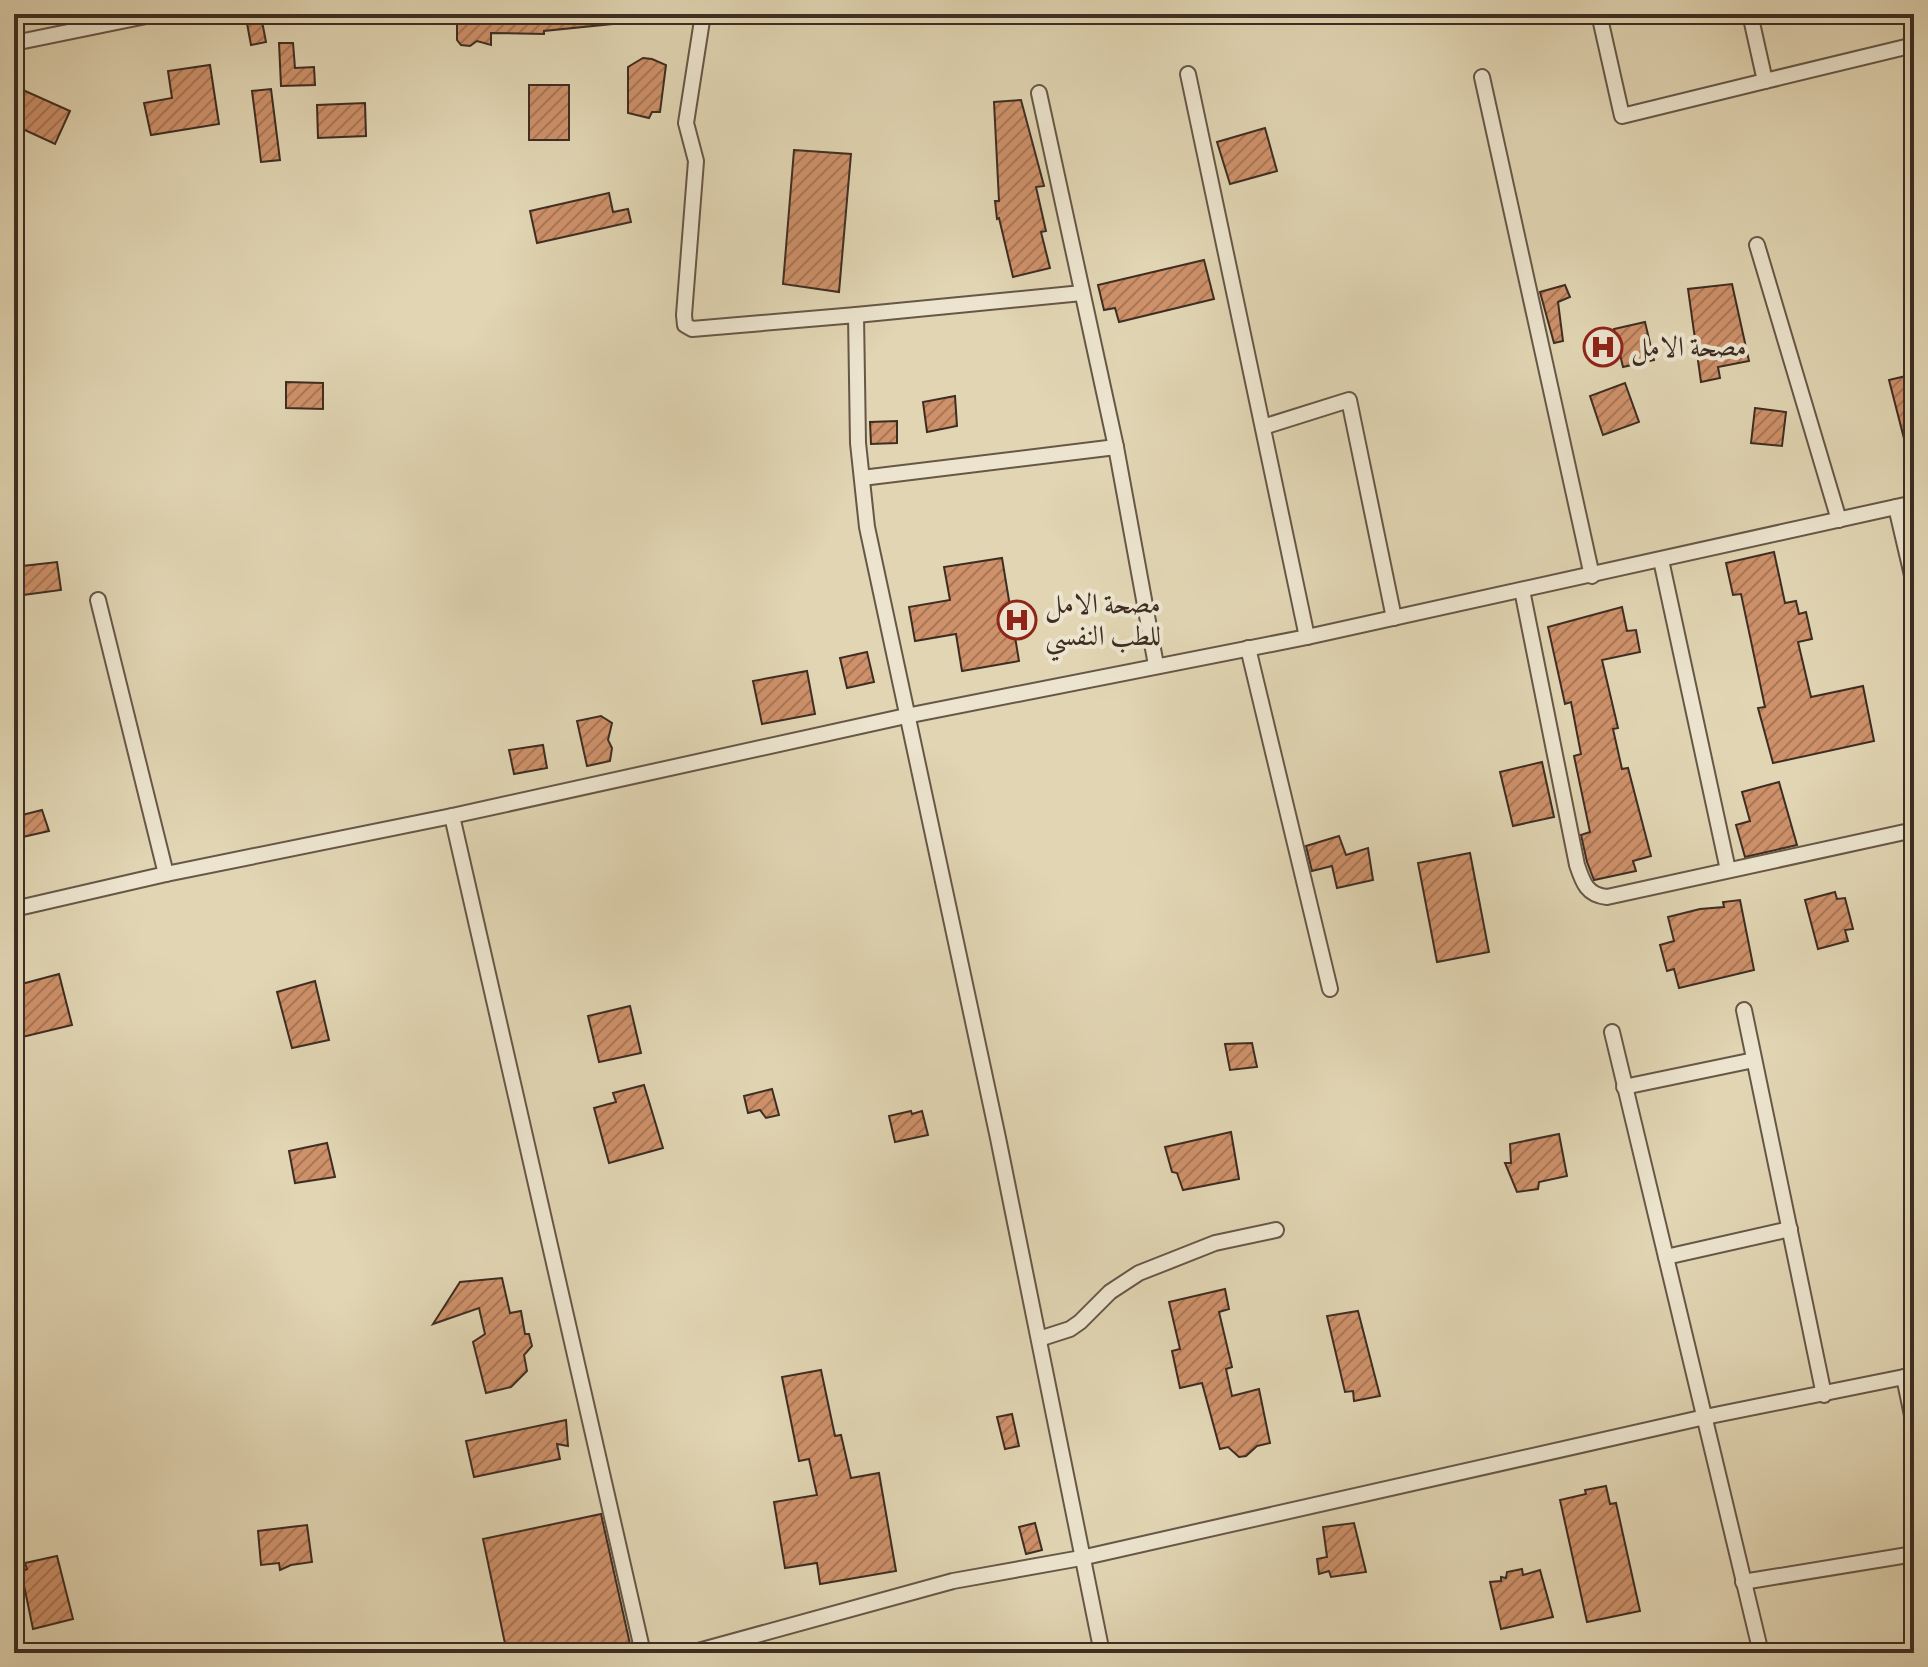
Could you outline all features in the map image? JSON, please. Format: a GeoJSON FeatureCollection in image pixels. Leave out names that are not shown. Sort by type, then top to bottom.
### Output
{"type":"FeatureCollection","features":[{"type":"Feature","properties":{"kind":"street"},"geometry":{"type":"LineString","coordinates":[[14,43],[156,14]]}},
{"type":"Feature","properties":{"kind":"street"},"geometry":{"type":"LineString","coordinates":[[703,14],[686,123],[696,161],[685,325],[692,329],[1082,293]]}},
{"type":"Feature","properties":{"kind":"street"},"geometry":{"type":"LineString","coordinates":[[1599,14],[1622,116],[1914,45]]}},
{"type":"Feature","properties":{"kind":"street"},"geometry":{"type":"LineString","coordinates":[[1750,14],[1765,81]]}},
{"type":"Feature","properties":{"kind":"street"},"geometry":{"type":"LineString","coordinates":[[1188,74],[1307,637]]}},
{"type":"Feature","properties":{"kind":"street"},"geometry":{"type":"LineString","coordinates":[[1482,77],[1592,576]]}},
{"type":"Feature","properties":{"kind":"street"},"geometry":{"type":"LineString","coordinates":[[1039,93],[1116,447],[1156,665]]}},
{"type":"Feature","properties":{"kind":"street"},"geometry":{"type":"LineString","coordinates":[[1757,245],[1839,520]]}},
{"type":"Feature","properties":{"kind":"street"},"geometry":{"type":"LineString","coordinates":[[856,315],[858,443],[867,527],[1039,1339],[1102,1653]]}},
{"type":"Feature","properties":{"kind":"street"},"geometry":{"type":"LineString","coordinates":[[1263,427],[1349,400],[1394,618]]}},
{"type":"Feature","properties":{"kind":"street"},"geometry":{"type":"LineString","coordinates":[[862,478],[1116,447]]}},
{"type":"Feature","properties":{"kind":"street"},"geometry":{"type":"LineString","coordinates":[[14,909],[906,716],[1307,637],[1914,503]]}},
{"type":"Feature","properties":{"kind":"street"},"geometry":{"type":"LineString","coordinates":[[1896,507],[1914,584]]}},
{"type":"Feature","properties":{"kind":"street"},"geometry":{"type":"LineString","coordinates":[[1661,560],[1728,870]]}},
{"type":"Feature","properties":{"kind":"street"},"geometry":{"type":"LineString","coordinates":[[1522,590],[1577,865],[1583,885],[1595,896],[1607,897],[1914,830]]}},
{"type":"Feature","properties":{"kind":"street"},"geometry":{"type":"LineString","coordinates":[[98,600],[166,874]]}},
{"type":"Feature","properties":{"kind":"street"},"geometry":{"type":"LineString","coordinates":[[1248,648],[1330,989]]}},
{"type":"Feature","properties":{"kind":"street"},"geometry":{"type":"LineString","coordinates":[[452,816],[643,1653]]}},
{"type":"Feature","properties":{"kind":"street"},"geometry":{"type":"LineString","coordinates":[[1744,1010],[1824,1395]]}},
{"type":"Feature","properties":{"kind":"street"},"geometry":{"type":"LineString","coordinates":[[1612,1032],[1761,1653]]}},
{"type":"Feature","properties":{"kind":"street"},"geometry":{"type":"LineString","coordinates":[[1624,1087],[1754,1060]]}},
{"type":"Feature","properties":{"kind":"street"},"geometry":{"type":"LineString","coordinates":[[1666,1257],[1790,1229]]}},
{"type":"Feature","properties":{"kind":"street"},"geometry":{"type":"LineString","coordinates":[[1039,1339],[1070,1329],[1110,1292],[1156,1264],[1215,1243],[1276,1230]]}},
{"type":"Feature","properties":{"kind":"street"},"geometry":{"type":"LineString","coordinates":[[691,1653],[953,1581],[1081,1558],[1705,1417],[1909,1376],[1914,1425]]}},
{"type":"Feature","properties":{"kind":"street"},"geometry":{"type":"LineString","coordinates":[[1743,1582],[1914,1554]]}},
{"type":"Feature","properties":{"kind":"building"},"geometry":{"type":"Polygon","coordinates":[[[457,14],[611,14],[612,24],[544,31],[544,34],[491,33],[491,45],[477,41],[470,46],[461,45],[457,40],[457,14]]]}},
{"type":"Feature","properties":{"kind":"building"},"geometry":{"type":"Polygon","coordinates":[[[261,16],[266,42],[251,45],[246,18],[261,16]]]}},
{"type":"Feature","properties":{"kind":"building"},"geometry":{"type":"Polygon","coordinates":[[[279,43],[293,43],[295,68],[314,67],[315,85],[281,86],[279,43]]]}},
{"type":"Feature","properties":{"kind":"building"},"geometry":{"type":"Polygon","coordinates":[[[643,58],[666,65],[660,112],[652,112],[649,118],[628,113],[628,67],[643,58]]]}},
{"type":"Feature","properties":{"kind":"building"},"geometry":{"type":"Polygon","coordinates":[[[210,65],[219,124],[151,135],[144,103],[172,98],[168,71],[210,65]]]}},
{"type":"Feature","properties":{"kind":"building"},"geometry":{"type":"Polygon","coordinates":[[[529,85],[569,85],[569,140],[529,140],[529,85]]]}},
{"type":"Feature","properties":{"kind":"building"},"geometry":{"type":"Polygon","coordinates":[[[14,86],[70,111],[55,144],[14,125],[14,86]]]}},
{"type":"Feature","properties":{"kind":"building"},"geometry":{"type":"Polygon","coordinates":[[[271,89],[280,160],[261,162],[252,91],[271,89]]]}},
{"type":"Feature","properties":{"kind":"building"},"geometry":{"type":"Polygon","coordinates":[[[1021,100],[1044,186],[1036,187],[1046,231],[1041,232],[1050,268],[1013,277],[995,201],[999,201],[994,102],[1021,100]]]}},
{"type":"Feature","properties":{"kind":"building"},"geometry":{"type":"Polygon","coordinates":[[[365,103],[366,136],[318,138],[317,105],[365,103]]]}},
{"type":"Feature","properties":{"kind":"building"},"geometry":{"type":"Polygon","coordinates":[[[1265,128],[1277,171],[1230,184],[1217,142],[1265,128]]]}},
{"type":"Feature","properties":{"kind":"building"},"geometry":{"type":"Polygon","coordinates":[[[794,150],[851,154],[839,292],[783,284],[794,150]]]}},
{"type":"Feature","properties":{"kind":"building"},"geometry":{"type":"Polygon","coordinates":[[[609,193],[613,212],[628,209],[631,222],[537,243],[530,211],[609,193]]]}},
{"type":"Feature","properties":{"kind":"building"},"geometry":{"type":"Polygon","coordinates":[[[1204,260],[1214,299],[1119,322],[1115,308],[1104,310],[1098,285],[1204,260]]]}},
{"type":"Feature","properties":{"kind":"building"},"geometry":{"type":"Polygon","coordinates":[[[1732,284],[1749,361],[1718,367],[1720,378],[1701,382],[1688,289],[1732,284]]]}},
{"type":"Feature","properties":{"kind":"building"},"geometry":{"type":"Polygon","coordinates":[[[1565,285],[1570,297],[1558,302],[1563,341],[1554,343],[1540,292],[1565,285]]]}},
{"type":"Feature","properties":{"kind":"building"},"geometry":{"type":"Polygon","coordinates":[[[1645,322],[1654,360],[1623,367],[1614,329],[1645,322]]]}},
{"type":"Feature","properties":{"kind":"building"},"geometry":{"type":"Polygon","coordinates":[[[1914,374],[1914,457],[1909,458],[1889,380],[1914,374]]]}},
{"type":"Feature","properties":{"kind":"building"},"geometry":{"type":"Polygon","coordinates":[[[286,382],[323,383],[323,409],[286,408],[286,382]]]}},
{"type":"Feature","properties":{"kind":"building"},"geometry":{"type":"Polygon","coordinates":[[[1625,383],[1639,422],[1603,435],[1590,396],[1625,383]]]}},
{"type":"Feature","properties":{"kind":"building"},"geometry":{"type":"Polygon","coordinates":[[[955,396],[957,426],[927,432],[923,402],[955,396]]]}},
{"type":"Feature","properties":{"kind":"building"},"geometry":{"type":"Polygon","coordinates":[[[1755,408],[1786,412],[1782,446],[1751,443],[1755,408]]]}},
{"type":"Feature","properties":{"kind":"building"},"geometry":{"type":"Polygon","coordinates":[[[897,421],[897,443],[871,444],[870,422],[897,421]]]}},
{"type":"Feature","properties":{"kind":"building"},"geometry":{"type":"Polygon","coordinates":[[[1774,552],[1785,603],[1796,601],[1799,614],[1806,612],[1812,639],[1798,642],[1811,697],[1863,686],[1874,741],[1773,763],[1758,708],[1765,707],[1741,594],[1733,595],[1726,563],[1774,552]]]}},
{"type":"Feature","properties":{"kind":"building"},"geometry":{"type":"Polygon","coordinates":[[[1002,558],[1019,661],[962,671],[956,634],[915,641],[909,607],[950,600],[944,567],[1002,558]]]}},
{"type":"Feature","properties":{"kind":"building"},"geometry":{"type":"Polygon","coordinates":[[[57,562],[61,590],[15,596],[14,567],[57,562]]]}},
{"type":"Feature","properties":{"kind":"building"},"geometry":{"type":"Polygon","coordinates":[[[1622,607],[1627,631],[1636,630],[1640,652],[1602,660],[1618,728],[1613,729],[1622,769],[1628,768],[1651,856],[1633,861],[1636,871],[1594,880],[1581,835],[1590,832],[1574,756],[1581,754],[1571,702],[1565,704],[1548,627],[1622,607]]]}},
{"type":"Feature","properties":{"kind":"building"},"geometry":{"type":"Polygon","coordinates":[[[867,652],[874,682],[847,688],[840,658],[867,652]]]}},
{"type":"Feature","properties":{"kind":"building"},"geometry":{"type":"Polygon","coordinates":[[[807,671],[815,714],[762,724],[753,681],[807,671]]]}},
{"type":"Feature","properties":{"kind":"building"},"geometry":{"type":"Polygon","coordinates":[[[601,716],[612,723],[608,740],[612,748],[610,761],[587,766],[577,721],[601,716]]]}},
{"type":"Feature","properties":{"kind":"building"},"geometry":{"type":"Polygon","coordinates":[[[543,745],[547,768],[514,774],[509,750],[543,745]]]}},
{"type":"Feature","properties":{"kind":"building"},"geometry":{"type":"Polygon","coordinates":[[[1542,762],[1554,817],[1513,826],[1500,772],[1542,762]]]}},
{"type":"Feature","properties":{"kind":"building"},"geometry":{"type":"Polygon","coordinates":[[[1779,782],[1797,845],[1745,857],[1736,825],[1750,821],[1742,792],[1779,782]]]}},
{"type":"Feature","properties":{"kind":"building"},"geometry":{"type":"Polygon","coordinates":[[[42,810],[49,831],[14,839],[14,817],[42,810]]]}},
{"type":"Feature","properties":{"kind":"building"},"geometry":{"type":"Polygon","coordinates":[[[1339,836],[1346,855],[1368,848],[1373,880],[1337,888],[1332,866],[1312,871],[1306,846],[1339,836]]]}},
{"type":"Feature","properties":{"kind":"building"},"geometry":{"type":"Polygon","coordinates":[[[1470,853],[1489,952],[1437,962],[1418,863],[1470,853]]]}},
{"type":"Feature","properties":{"kind":"building"},"geometry":{"type":"Polygon","coordinates":[[[1835,892],[1837,899],[1845,898],[1853,929],[1845,930],[1848,941],[1818,949],[1805,900],[1835,892]]]}},
{"type":"Feature","properties":{"kind":"building"},"geometry":{"type":"Polygon","coordinates":[[[1740,900],[1754,970],[1679,988],[1674,969],[1667,971],[1660,945],[1674,941],[1668,917],[1724,907],[1723,902],[1740,900]]]}},
{"type":"Feature","properties":{"kind":"building"},"geometry":{"type":"Polygon","coordinates":[[[59,974],[72,1025],[14,1039],[14,986],[59,974]]]}},
{"type":"Feature","properties":{"kind":"building"},"geometry":{"type":"Polygon","coordinates":[[[315,981],[329,1040],[292,1048],[277,992],[315,981]]]}},
{"type":"Feature","properties":{"kind":"building"},"geometry":{"type":"Polygon","coordinates":[[[630,1006],[641,1053],[599,1062],[588,1016],[630,1006]]]}},
{"type":"Feature","properties":{"kind":"building"},"geometry":{"type":"Polygon","coordinates":[[[1252,1043],[1257,1067],[1230,1070],[1225,1044],[1252,1043]]]}},
{"type":"Feature","properties":{"kind":"building"},"geometry":{"type":"Polygon","coordinates":[[[644,1085],[663,1148],[609,1163],[594,1108],[616,1102],[613,1093],[644,1085]]]}},
{"type":"Feature","properties":{"kind":"building"},"geometry":{"type":"Polygon","coordinates":[[[772,1089],[779,1115],[766,1118],[760,1110],[748,1113],[744,1096],[772,1089]]]}},
{"type":"Feature","properties":{"kind":"building"},"geometry":{"type":"Polygon","coordinates":[[[911,1111],[912,1114],[922,1111],[928,1135],[895,1142],[889,1116],[911,1111]]]}},
{"type":"Feature","properties":{"kind":"building"},"geometry":{"type":"Polygon","coordinates":[[[1231,1132],[1239,1179],[1183,1190],[1177,1173],[1172,1172],[1165,1147],[1231,1132]]]}},
{"type":"Feature","properties":{"kind":"building"},"geometry":{"type":"Polygon","coordinates":[[[1559,1134],[1567,1176],[1539,1182],[1538,1189],[1517,1192],[1505,1163],[1511,1163],[1510,1144],[1559,1134]]]}},
{"type":"Feature","properties":{"kind":"building"},"geometry":{"type":"Polygon","coordinates":[[[327,1143],[335,1177],[295,1183],[289,1151],[327,1143]]]}},
{"type":"Feature","properties":{"kind":"building"},"geometry":{"type":"Polygon","coordinates":[[[502,1278],[510,1313],[521,1311],[525,1334],[529,1334],[532,1346],[524,1355],[527,1371],[511,1387],[486,1393],[473,1342],[485,1334],[479,1308],[433,1324],[460,1282],[502,1278]]]}},
{"type":"Feature","properties":{"kind":"building"},"geometry":{"type":"Polygon","coordinates":[[[1225,1289],[1229,1309],[1219,1312],[1232,1367],[1226,1369],[1232,1396],[1259,1389],[1270,1443],[1257,1446],[1246,1456],[1239,1457],[1228,1447],[1220,1449],[1202,1383],[1180,1388],[1172,1351],[1180,1349],[1169,1302],[1225,1289]]]}},
{"type":"Feature","properties":{"kind":"building"},"geometry":{"type":"Polygon","coordinates":[[[1358,1311],[1380,1396],[1354,1401],[1353,1391],[1345,1392],[1327,1316],[1358,1311]]]}},
{"type":"Feature","properties":{"kind":"building"},"geometry":{"type":"Polygon","coordinates":[[[821,1370],[835,1436],[841,1435],[851,1478],[879,1473],[896,1571],[820,1584],[817,1563],[785,1568],[774,1502],[817,1495],[809,1459],[799,1461],[782,1377],[821,1370]]]}},
{"type":"Feature","properties":{"kind":"building"},"geometry":{"type":"Polygon","coordinates":[[[1012,1414],[1019,1446],[1005,1449],[997,1417],[1012,1414]]]}},
{"type":"Feature","properties":{"kind":"building"},"geometry":{"type":"Polygon","coordinates":[[[566,1420],[568,1446],[557,1444],[560,1459],[474,1477],[466,1441],[566,1420]]]}},
{"type":"Feature","properties":{"kind":"building"},"geometry":{"type":"Polygon","coordinates":[[[1606,1486],[1610,1504],[1616,1503],[1640,1611],[1587,1622],[1560,1500],[1606,1486]]]}},
{"type":"Feature","properties":{"kind":"building"},"geometry":{"type":"Polygon","coordinates":[[[601,1514],[632,1653],[507,1653],[483,1539],[601,1514]]]}},
{"type":"Feature","properties":{"kind":"building"},"geometry":{"type":"Polygon","coordinates":[[[1035,1523],[1042,1550],[1026,1554],[1019,1527],[1035,1523]]]}},
{"type":"Feature","properties":{"kind":"building"},"geometry":{"type":"Polygon","coordinates":[[[1354,1523],[1366,1572],[1331,1577],[1329,1571],[1319,1574],[1317,1559],[1327,1557],[1323,1527],[1354,1523]]]}},
{"type":"Feature","properties":{"kind":"building"},"geometry":{"type":"Polygon","coordinates":[[[307,1525],[312,1562],[280,1570],[279,1563],[261,1565],[258,1531],[307,1525]]]}},
{"type":"Feature","properties":{"kind":"building"},"geometry":{"type":"Polygon","coordinates":[[[57,1556],[73,1619],[33,1629],[21,1571],[27,1569],[25,1563],[57,1556]]]}},
{"type":"Feature","properties":{"kind":"building"},"geometry":{"type":"Polygon","coordinates":[[[1522,1569],[1523,1575],[1540,1570],[1553,1617],[1501,1629],[1490,1582],[1501,1581],[1501,1577],[1506,1578],[1507,1572],[1522,1569]]]}},
{"type":"Feature","properties":{"kind":"place","name":"مصحة الامل"},"geometry":{"type":"Point","coordinates":[1603,347]}},
{"type":"Feature","properties":{"kind":"place","name":"مصحة الامل للطب النفسي"},"geometry":{"type":"Point","coordinates":[1017,620]}}]}
